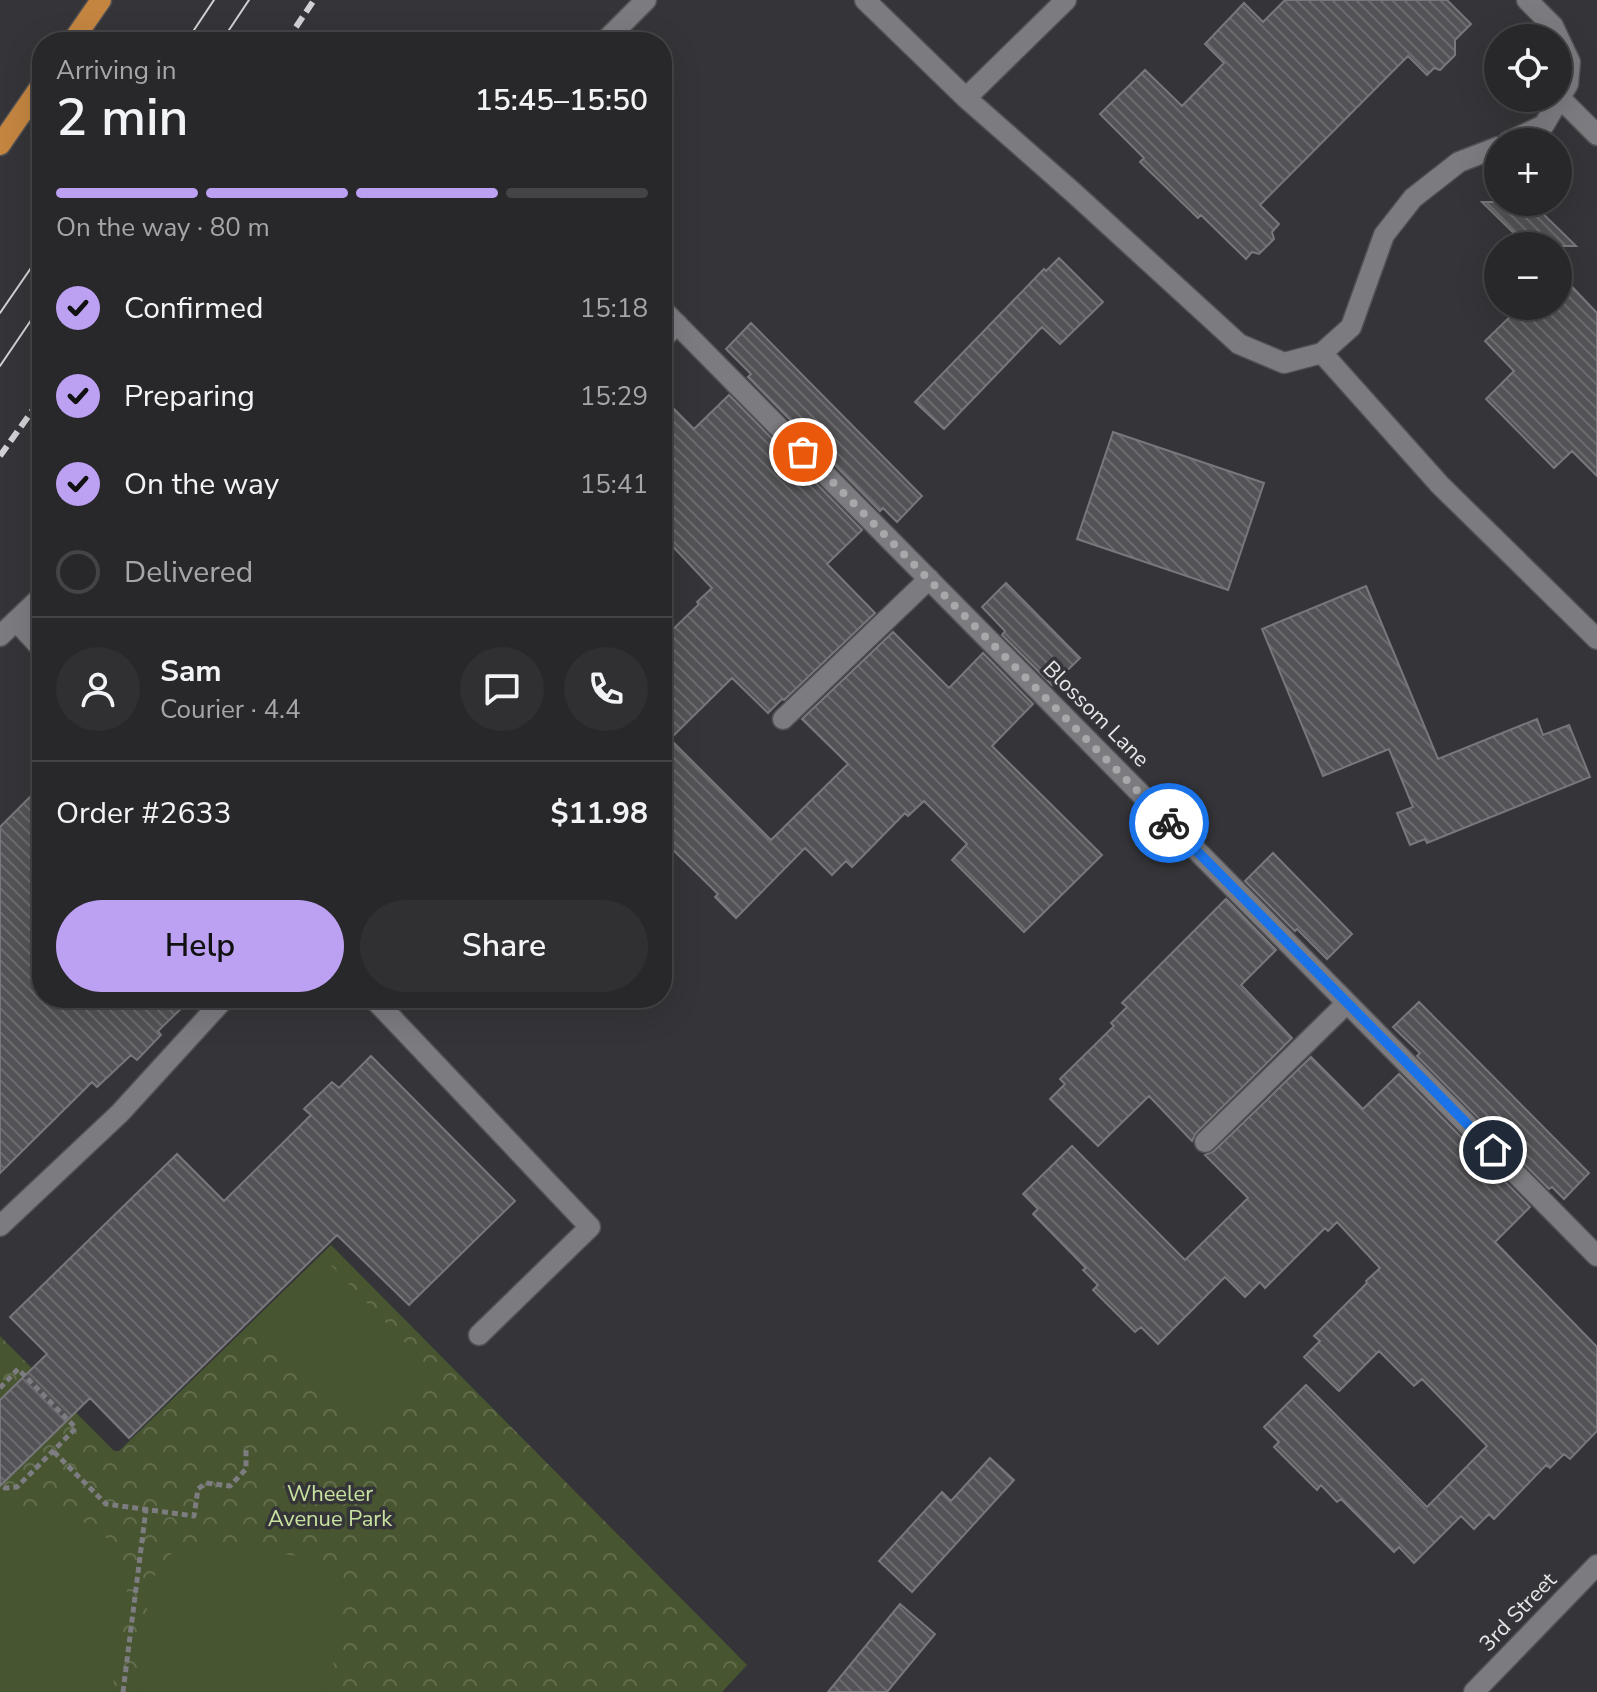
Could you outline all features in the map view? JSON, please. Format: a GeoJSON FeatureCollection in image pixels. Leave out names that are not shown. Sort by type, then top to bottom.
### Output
{"type":"FeatureCollection","features":[{"type":"Feature","properties":{"kind":"main road"},"geometry":{"type":"LineString","coordinates":[[79,32],[101,0]]}},
{"type":"Feature","properties":{"kind":"main road"},"geometry":{"type":"LineString","coordinates":[[0,145],[32,99]]}},
{"type":"Feature","properties":{"kind":"street"},"geometry":{"type":"LineString","coordinates":[[614,32],[646,0]]}},
{"type":"Feature","properties":{"kind":"street"},"geometry":{"type":"LineString","coordinates":[[966,98],[1066,0]]}},
{"type":"Feature","properties":{"kind":"street"},"geometry":{"type":"LineString","coordinates":[[1527,0],[1551,24]]}},
{"type":"Feature","properties":{"kind":"street"},"geometry":{"type":"LineString","coordinates":[[877,4],[966,98],[1239,344],[1284,363],[1322,353],[1351,327],[1384,235],[1413,198],[1459,162],[1484,152]]}},
{"type":"Feature","properties":{"kind":"street"},"geometry":{"type":"LineString","coordinates":[[1572,110],[1597,135]]}},
{"type":"Feature","properties":{"kind":"street"},"geometry":{"type":"LineString","coordinates":[[1538,128],[1544,125],[1552,112]]}},
{"type":"Feature","properties":{"kind":"street","name":"Blossom Lane"},"geometry":{"type":"LineString","coordinates":[[672,329],[929,579],[1597,1256]]}},
{"type":"Feature","properties":{"kind":"street"},"geometry":{"type":"LineString","coordinates":[[1322,353],[1440,485],[1597,639]]}},
{"type":"Feature","properties":{"kind":"street"},"geometry":{"type":"LineString","coordinates":[[783,719],[929,579]]}},
{"type":"Feature","properties":{"kind":"street"},"geometry":{"type":"LineString","coordinates":[[0,636],[32,606]]}},
{"type":"Feature","properties":{"kind":"street"},"geometry":{"type":"LineString","coordinates":[[16,621],[32,638]]}},
{"type":"Feature","properties":{"kind":"street"},"geometry":{"type":"LineString","coordinates":[[1205,1142],[1347,1003]]}},
{"type":"Feature","properties":{"kind":"street"},"geometry":{"type":"LineString","coordinates":[[0,1226],[120,1113],[216,1008]]}},
{"type":"Feature","properties":{"kind":"street"},"geometry":{"type":"LineString","coordinates":[[382,1008],[590,1227],[479,1335]]}},
{"type":"Feature","properties":{"kind":"street","name":"3rd Street"},"geometry":{"type":"LineString","coordinates":[[1474,1692],[1597,1565]]}},
{"type":"Feature","properties":{"kind":"path"},"geometry":{"type":"LineString","coordinates":[[0,1388],[18,1369],[76,1428],[17,1487],[5,1488],[0,1484]]}},
{"type":"Feature","properties":{"kind":"path"},"geometry":{"type":"LineString","coordinates":[[54,1452],[106,1504],[194,1516],[198,1489],[206,1483],[230,1486],[246,1469],[246,1446]]}},
{"type":"Feature","properties":{"kind":"path"},"geometry":{"type":"LineString","coordinates":[[123,1692],[146,1509]]}},
{"type":"Feature","properties":{"kind":"green space","name":"Wheeler Avenue Park"},"geometry":{"type":"Polygon","coordinates":[[[331,1245],[747,1665],[722,1692],[0,1692],[0,1336],[114,1451],[119,1451],[331,1245]]]}},
{"type":"Feature","properties":{"kind":"green space"},"geometry":{"type":"Polygon","coordinates":[[[325,1259],[432,1371],[366,1433],[260,1322],[325,1259]]]}},
{"type":"Feature","properties":{"kind":"green space"},"geometry":{"type":"Polygon","coordinates":[[[0,1512],[75,1518],[99,1531],[118,1550],[128,1582],[112,1692],[0,1692],[0,1512]]]}},
{"type":"Feature","properties":{"kind":"green space"},"geometry":{"type":"Polygon","coordinates":[[[200,1542],[345,1563],[332,1676],[325,1692],[137,1692],[150,1584],[163,1562],[177,1548],[200,1542]]]}},
{"type":"Feature","properties":{"kind":"building"},"geometry":{"type":"Polygon","coordinates":[[[1285,0],[1447,0],[1471,24],[1455,40],[1455,55],[1440,70],[1434,68],[1427,75],[1408,56],[1260,205],[1279,224],[1272,232],[1274,239],[1259,254],[1252,252],[1246,259],[1140,162],[1144,158],[1100,114],[1145,70],[1182,106],[1224,63],[1205,44],[1244,3],[1263,22],[1285,0]]]}},
{"type":"Feature","properties":{"kind":"building"},"geometry":{"type":"Polygon","coordinates":[[[1496,216],[1545,216],[1562,232],[1513,232],[1496,216]]]}},
{"type":"Feature","properties":{"kind":"building"},"geometry":{"type":"Polygon","coordinates":[[[1059,258],[1103,302],[1060,344],[1042,327],[944,429],[915,402],[1044,269],[1046,271],[1059,258]]]}},
{"type":"Feature","properties":{"kind":"building"},"geometry":{"type":"Polygon","coordinates":[[[1572,287],[1597,313],[1597,476],[1572,451],[1554,468],[1486,399],[1514,371],[1485,341],[1507,320],[1572,320],[1572,287]]]}},
{"type":"Feature","properties":{"kind":"building"},"geometry":{"type":"Polygon","coordinates":[[[751,323],[922,496],[897,522],[883,508],[880,511],[748,377],[751,374],[726,349],[751,323]]]}},
{"type":"Feature","properties":{"kind":"building"},"geometry":{"type":"Polygon","coordinates":[[[729,395],[862,530],[827,564],[875,613],[768,713],[732,678],[672,737],[672,630],[712,588],[672,546],[672,407],[694,429],[729,395]]]}},
{"type":"Feature","properties":{"kind":"building"},"geometry":{"type":"Polygon","coordinates":[[[1113,432],[1264,483],[1228,590],[1077,539],[1113,432]]]}},
{"type":"Feature","properties":{"kind":"building"},"geometry":{"type":"Polygon","coordinates":[[[1006,583],[1080,658],[1052,685],[1002,635],[1005,631],[982,607],[1006,583]]]}},
{"type":"Feature","properties":{"kind":"building"},"geometry":{"type":"Polygon","coordinates":[[[1366,586],[1438,759],[1537,719],[1543,735],[1569,725],[1590,777],[1427,843],[1425,839],[1410,845],[1397,813],[1413,807],[1389,749],[1323,776],[1262,629],[1366,586]]]}},
{"type":"Feature","properties":{"kind":"building"},"geometry":{"type":"Polygon","coordinates":[[[893,632],[949,688],[983,653],[1033,704],[992,746],[1102,855],[1024,932],[952,860],[967,844],[924,801],[908,816],[905,813],[852,867],[846,861],[832,875],[805,848],[736,918],[715,897],[718,894],[672,849],[672,741],[771,840],[848,764],[802,719],[893,632]]]}},
{"type":"Feature","properties":{"kind":"building"},"geometry":{"type":"Polygon","coordinates":[[[32,795],[32,1008],[182,1008],[158,1031],[161,1035],[137,1060],[131,1055],[97,1087],[92,1082],[0,1173],[0,827],[32,795]]]}},
{"type":"Feature","properties":{"kind":"building"},"geometry":{"type":"Polygon","coordinates":[[[1273,853],[1352,934],[1327,959],[1245,881],[1273,853]]]}},
{"type":"Feature","properties":{"kind":"building"},"geometry":{"type":"Polygon","coordinates":[[[1226,899],[1276,950],[1241,985],[1292,1038],[1196,1133],[1192,1141],[1149,1096],[1098,1146],[1050,1099],[1065,1084],[1060,1079],[1114,1026],[1111,1023],[1127,1007],[1122,1003],[1226,899]]]}},
{"type":"Feature","properties":{"kind":"building"},"geometry":{"type":"Polygon","coordinates":[[[1419,1002],[1589,1173],[1564,1199],[1552,1187],[1549,1189],[1417,1056],[1420,1053],[1393,1027],[1419,1002]]]}},
{"type":"Feature","properties":{"kind":"building"},"geometry":{"type":"Polygon","coordinates":[[[371,1056],[515,1201],[409,1305],[337,1235],[129,1438],[90,1398],[0,1486],[0,1400],[47,1354],[10,1317],[177,1154],[224,1201],[311,1115],[304,1109],[332,1082],[339,1088],[371,1056]]]}},
{"type":"Feature","properties":{"kind":"building"},"geometry":{"type":"Polygon","coordinates":[[[1311,1057],[1363,1109],[1399,1074],[1530,1207],[1495,1242],[1597,1347],[1597,1431],[1570,1459],[1564,1454],[1550,1468],[1546,1465],[1494,1519],[1489,1514],[1474,1529],[1461,1516],[1414,1563],[1399,1547],[1394,1552],[1341,1499],[1337,1502],[1321,1485],[1317,1490],[1274,1447],[1279,1442],[1264,1427],[1306,1385],[1427,1507],[1487,1446],[1422,1379],[1414,1386],[1379,1351],[1339,1391],[1304,1357],[1320,1341],[1314,1336],[1380,1268],[1337,1222],[1328,1231],[1325,1228],[1265,1288],[1260,1282],[1245,1297],[1225,1277],[1158,1344],[1141,1327],[1135,1332],[1093,1290],[1098,1285],[1083,1270],[1086,1268],[1033,1214],[1038,1209],[1023,1194],[1072,1146],[1185,1260],[1248,1198],[1205,1155],[1214,1151],[1311,1057]]]}},
{"type":"Feature","properties":{"kind":"building"},"geometry":{"type":"Polygon","coordinates":[[[990,1458],[1014,1480],[912,1592],[879,1561],[942,1492],[951,1501],[990,1458]]]}},
{"type":"Feature","properties":{"kind":"building"},"geometry":{"type":"Polygon","coordinates":[[[900,1604],[935,1634],[887,1692],[828,1692],[900,1604]]]}},
{"type":"Feature","properties":{"kind":"tram line"},"geometry":{"type":"LineString","coordinates":[[193,32],[214,0]]}},
{"type":"Feature","properties":{"kind":"tram line"},"geometry":{"type":"LineString","coordinates":[[228,32],[249,0]]}},
{"type":"Feature","properties":{"kind":"tram line"},"geometry":{"type":"LineString","coordinates":[[0,313],[32,267]]}},
{"type":"Feature","properties":{"kind":"tram line"},"geometry":{"type":"LineString","coordinates":[[0,366],[32,319]]}},
{"type":"Feature","properties":{"kind":"railway"},"geometry":{"type":"LineString","coordinates":[[293,32],[314,0]]}},
{"type":"Feature","properties":{"kind":"railway"},"geometry":{"type":"LineString","coordinates":[[0,456],[32,411]]}},
{"type":"Feature","properties":{"kind":"way so far"},"geometry":{"type":"LineString","coordinates":[[803,452],[1169,823]]}},
{"type":"Feature","properties":{"kind":"route"},"geometry":{"type":"LineString","coordinates":[[1169,823],[1493,1150]]}}]}
